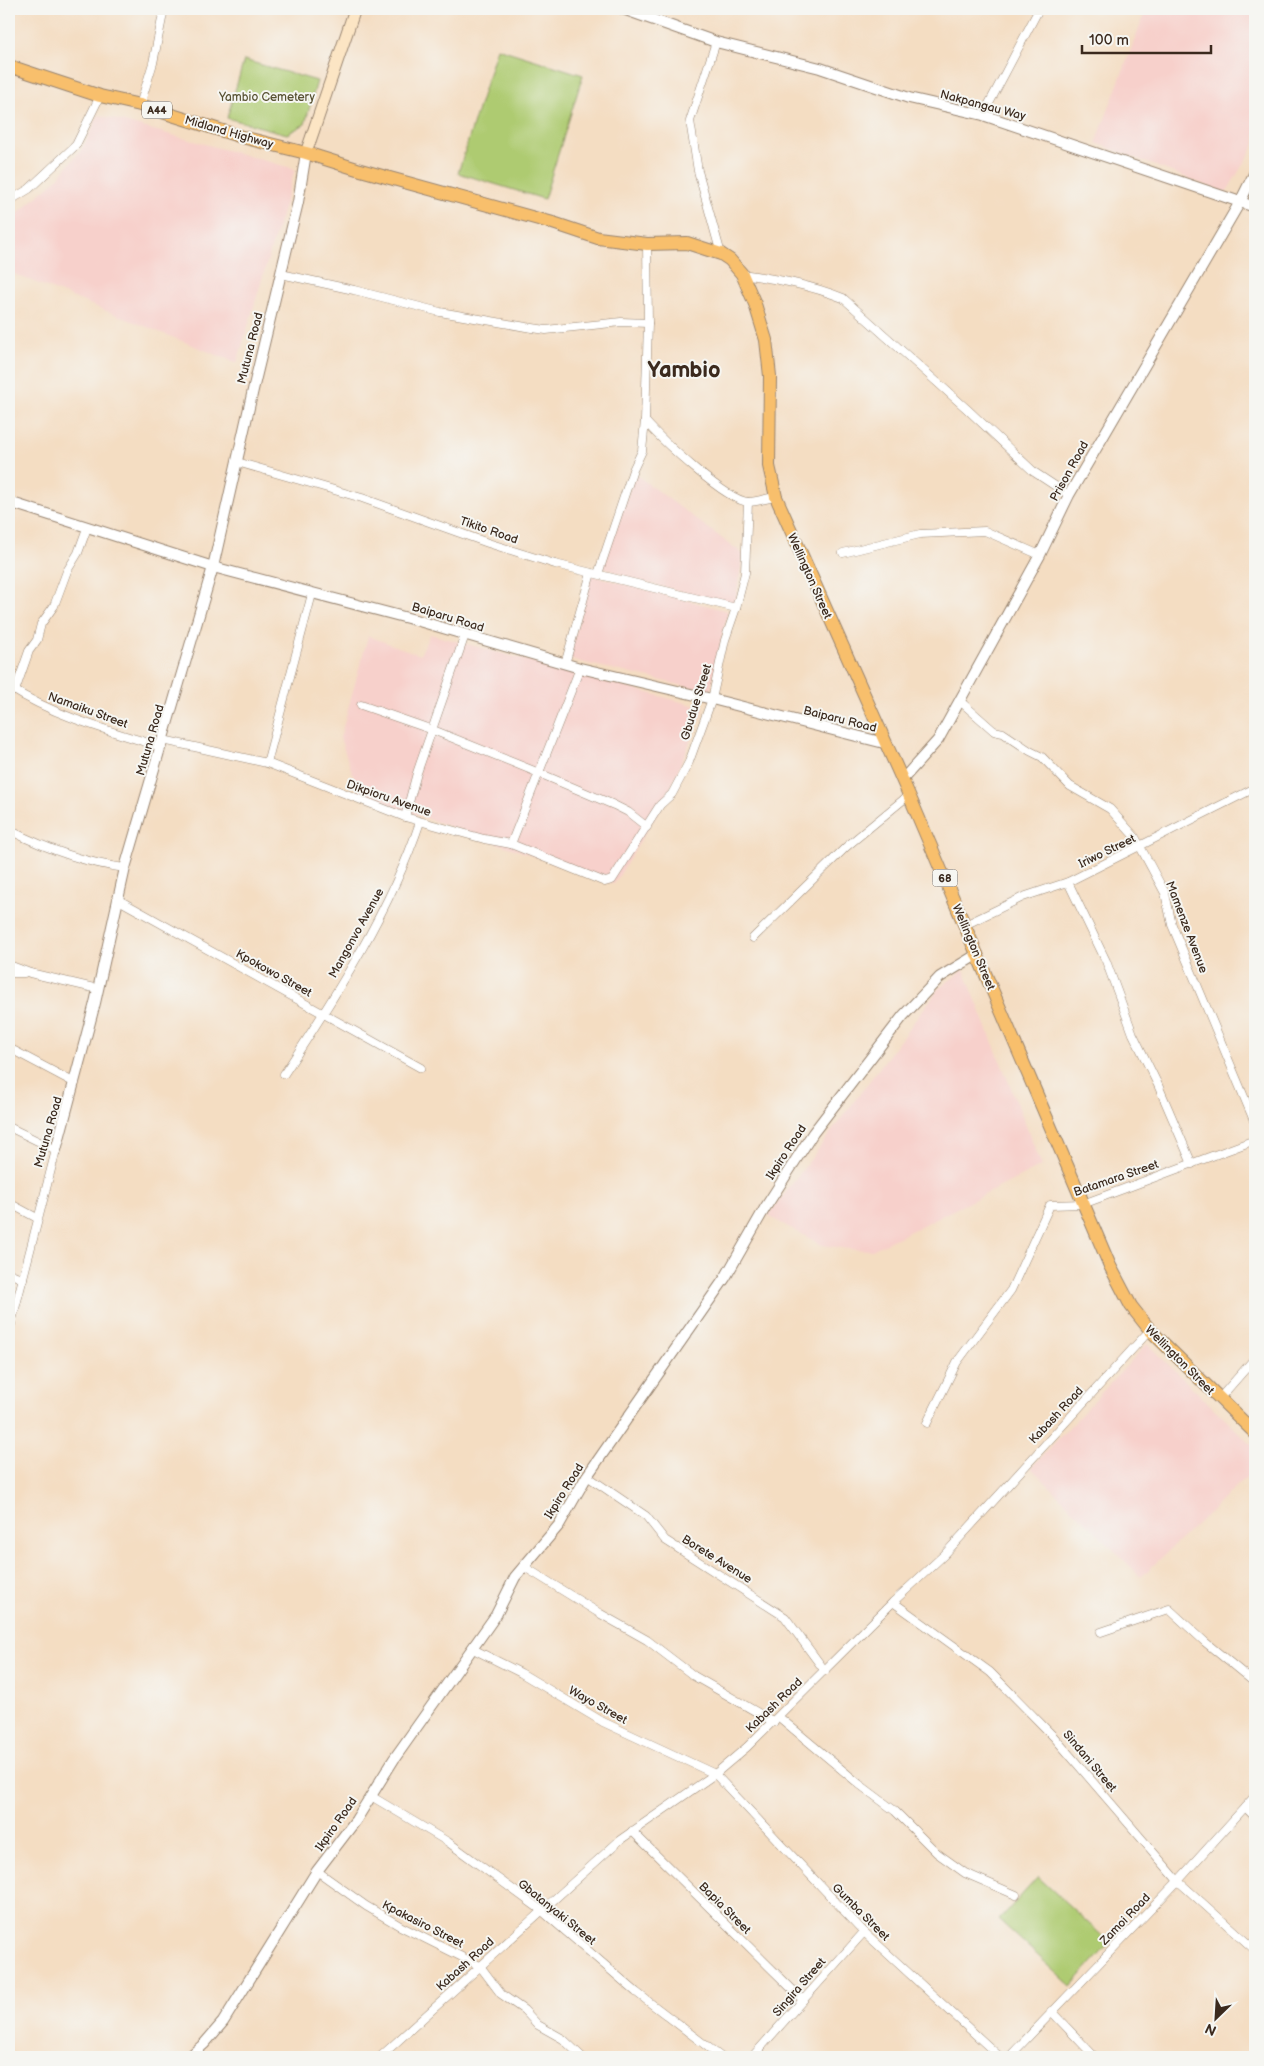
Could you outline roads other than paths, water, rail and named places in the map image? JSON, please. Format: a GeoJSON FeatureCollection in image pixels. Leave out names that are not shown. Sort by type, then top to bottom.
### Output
{"type":"FeatureCollection","features":[{"type":"Feature","properties":{"kind":"main road"},"geometry":{"type":"LineString","coordinates":[[306,153],[355,9]]}},
{"type":"Feature","properties":{"kind":"main road","name":"Midland Highway"},"geometry":{"type":"LineString","coordinates":[[9,66],[100,96],[140,105],[242,137],[306,153],[553,223],[598,238],[648,244],[687,243],[721,254]]}},
{"type":"Feature","properties":{"kind":"main road"},"geometry":{"type":"LineString","coordinates":[[721,254],[730,260],[742,274]]}},
{"type":"Feature","properties":{"kind":"main road","name":"Wellington Street"},"geometry":{"type":"LineString","coordinates":[[742,274],[755,304],[766,340],[770,376],[769,466],[776,497],[884,743],[909,795],[1110,1266],[1131,1306],[1150,1330],[1255,1433]]}},
{"type":"Feature","properties":{"kind":"street"},"geometry":{"type":"LineString","coordinates":[[140,105],[153,63],[164,9]]}},
{"type":"Feature","properties":{"kind":"street","name":"Nakpangau Way"},"geometry":{"type":"LineString","coordinates":[[623,9],[716,42],[820,68],[909,98],[983,115],[1255,207]]}},
{"type":"Feature","properties":{"kind":"street"},"geometry":{"type":"LineString","coordinates":[[983,115],[1039,9]]}},
{"type":"Feature","properties":{"kind":"street"},"geometry":{"type":"LineString","coordinates":[[716,42],[690,121],[698,171],[721,254]]}},
{"type":"Feature","properties":{"kind":"street"},"geometry":{"type":"LineString","coordinates":[[9,201],[29,189],[76,145],[100,96]]}},
{"type":"Feature","properties":{"kind":"street","name":"Mutuna Road"},"geometry":{"type":"LineString","coordinates":[[9,1332],[37,1218],[98,989],[125,868],[213,567],[252,390],[298,202],[306,153]]}},
{"type":"Feature","properties":{"kind":"street","name":"Prison Road"},"geometry":{"type":"LineString","coordinates":[[902,780],[938,740],[1040,555],[1069,495],[1240,202],[1255,172]]}},
{"type":"Feature","properties":{"kind":"street"},"geometry":{"type":"LineString","coordinates":[[564,664],[594,573],[642,451],[645,421],[648,323],[648,244]]}},
{"type":"Feature","properties":{"kind":"street"},"geometry":{"type":"LineString","coordinates":[[281,274],[440,312],[546,330],[621,322],[648,323]]}},
{"type":"Feature","properties":{"kind":"street"},"geometry":{"type":"LineString","coordinates":[[742,274],[783,279],[819,288],[843,298],[932,377],[1034,472],[1069,495]]}},
{"type":"Feature","properties":{"kind":"street"},"geometry":{"type":"LineString","coordinates":[[645,421],[656,433],[720,488],[748,502],[776,497]]}},
{"type":"Feature","properties":{"kind":"street","name":"Tikito Road"},"geometry":{"type":"LineString","coordinates":[[237,462],[362,498],[488,543],[594,573],[736,608]]}},
{"type":"Feature","properties":{"kind":"street","name":"Baiparu Road"},"geometry":{"type":"LineString","coordinates":[[9,502],[213,567],[419,620],[564,664],[884,743]]}},
{"type":"Feature","properties":{"kind":"street","name":"Gbudue Street"},"geometry":{"type":"LineString","coordinates":[[605,882],[612,880],[660,805],[672,794],[689,762],[712,699],[725,640],[745,573],[748,502]]}},
{"type":"Feature","properties":{"kind":"street"},"geometry":{"type":"LineString","coordinates":[[12,689],[29,652],[37,640],[41,624],[54,606],[67,571],[78,553],[87,528]]}},
{"type":"Feature","properties":{"kind":"street"},"geometry":{"type":"LineString","coordinates":[[843,553],[920,534],[985,531],[1040,555]]}},
{"type":"Feature","properties":{"kind":"street"},"geometry":{"type":"LineString","coordinates":[[267,763],[312,594]]}},
{"type":"Feature","properties":{"kind":"street"},"geometry":{"type":"LineString","coordinates":[[405,818],[413,786],[465,635]]}},
{"type":"Feature","properties":{"kind":"street"},"geometry":{"type":"LineString","coordinates":[[511,844],[580,668]]}},
{"type":"Feature","properties":{"kind":"street","name":"Namaiku Street"},"geometry":{"type":"LineString","coordinates":[[12,689],[43,706],[109,731],[162,744]]}},
{"type":"Feature","properties":{"kind":"street","name":"Mamenze Avenue"},"geometry":{"type":"LineString","coordinates":[[960,701],[994,731],[1003,733],[1030,752],[1042,757],[1070,786],[1110,809],[1134,837],[1165,893],[1172,925],[1255,1124]]}},
{"type":"Feature","properties":{"kind":"street"},"geometry":{"type":"LineString","coordinates":[[361,705],[433,730],[539,773],[614,805],[628,812],[647,827]]}},
{"type":"Feature","properties":{"kind":"street","name":"Dikpioru Avenue"},"geometry":{"type":"LineString","coordinates":[[162,744],[267,763],[405,818],[511,844],[605,882]]}},
{"type":"Feature","properties":{"kind":"street","name":"Iriwo Street"},"geometry":{"type":"LineString","coordinates":[[965,925],[1023,897],[1068,882],[1255,788]]}},
{"type":"Feature","properties":{"kind":"street"},"geometry":{"type":"LineString","coordinates":[[753,938],[846,847],[909,795]]}},
{"type":"Feature","properties":{"kind":"street","name":"Mangonvo Avenue"},"geometry":{"type":"LineString","coordinates":[[284,1074],[324,1014],[384,905],[403,866],[420,822]]}},
{"type":"Feature","properties":{"kind":"street"},"geometry":{"type":"LineString","coordinates":[[9,830],[44,846],[96,864],[125,868]]}},
{"type":"Feature","properties":{"kind":"street"},"geometry":{"type":"LineString","coordinates":[[1068,882],[1106,961],[1133,1034],[1158,1085],[1192,1164]]}},
{"type":"Feature","properties":{"kind":"street","name":"Kpokowo Street"},"geometry":{"type":"LineString","coordinates":[[117,899],[421,1068]]}},
{"type":"Feature","properties":{"kind":"street","name":"Ikpiro Road"},"geometry":{"type":"LineString","coordinates":[[189,2057],[204,2044],[223,2022],[317,1872],[356,1820],[394,1759],[496,1615],[523,1566],[558,1525],[588,1476],[726,1278],[765,1208],[813,1133],[903,1016],[940,977],[978,954]]}},
{"type":"Feature","properties":{"kind":"street"},"geometry":{"type":"LineString","coordinates":[[9,965],[30,973],[98,989]]}},
{"type":"Feature","properties":{"kind":"street"},"geometry":{"type":"LineString","coordinates":[[9,973],[30,973]]}},
{"type":"Feature","properties":{"kind":"street"},"geometry":{"type":"LineString","coordinates":[[9,1048],[74,1083]]}},
{"type":"Feature","properties":{"kind":"street"},"geometry":{"type":"LineString","coordinates":[[9,1127],[56,1150]]}},
{"type":"Feature","properties":{"kind":"street","name":"Batamara Street"},"geometry":{"type":"LineString","coordinates":[[927,1423],[957,1362],[1011,1290],[1050,1205],[1083,1204],[1255,1140]]}},
{"type":"Feature","properties":{"kind":"street"},"geometry":{"type":"LineString","coordinates":[[9,1203],[37,1218]]}},
{"type":"Feature","properties":{"kind":"street"},"geometry":{"type":"LineString","coordinates":[[9,1273],[23,1279]]}},
{"type":"Feature","properties":{"kind":"street","name":"Kabash Road"},"geometry":{"type":"LineString","coordinates":[[380,2057],[620,1840],[714,1774],[777,1719],[893,1602],[944,1555],[1150,1330]]}},
{"type":"Feature","properties":{"kind":"street"},"geometry":{"type":"LineString","coordinates":[[1219,1399],[1255,1358]]}},
{"type":"Feature","properties":{"kind":"street","name":"Borete Avenue"},"geometry":{"type":"LineString","coordinates":[[588,1476],[646,1516],[664,1540],[785,1617],[825,1671]]}},
{"type":"Feature","properties":{"kind":"street"},"geometry":{"type":"LineString","coordinates":[[523,1566],[647,1640],[694,1676],[777,1719],[895,1811],[937,1854],[965,1873],[1016,1894]]}},
{"type":"Feature","properties":{"kind":"street","name":"Sindani Street"},"geometry":{"type":"LineString","coordinates":[[893,1602],[990,1672],[1054,1736],[1178,1881],[1255,1950]]}},
{"type":"Feature","properties":{"kind":"street"},"geometry":{"type":"LineString","coordinates":[[1101,1632],[1169,1608],[1205,1642],[1255,1683]]}},
{"type":"Feature","properties":{"kind":"street","name":"Wayo Street"},"geometry":{"type":"LineString","coordinates":[[473,1648],[520,1673],[602,1722],[714,1774]]}},
{"type":"Feature","properties":{"kind":"street","name":"Gumba Street"},"geometry":{"type":"LineString","coordinates":[[714,1774],[864,1932],[1000,2057]]}},
{"type":"Feature","properties":{"kind":"street","name":"Gbatanyaki Street"},"geometry":{"type":"LineString","coordinates":[[371,1796],[448,1842],[541,1910],[636,1992],[721,2057]]}},
{"type":"Feature","properties":{"kind":"street","name":"Zamoi Road"},"geometry":{"type":"LineString","coordinates":[[1009,2057],[1178,1881],[1255,1796]]}},
{"type":"Feature","properties":{"kind":"street"},"geometry":{"type":"LineString","coordinates":[[1245,1807],[1255,1817]]}},
{"type":"Feature","properties":{"kind":"street","name":"Bapia Street"},"geometry":{"type":"LineString","coordinates":[[632,1831],[803,2000]]}},
{"type":"Feature","properties":{"kind":"street","name":"Kpakasiro Street"},"geometry":{"type":"LineString","coordinates":[[317,1872],[366,1906],[400,1926],[480,1966],[501,1994],[524,2010],[538,2025],[563,2039],[582,2057]]}},
{"type":"Feature","properties":{"kind":"street","name":"Singira Street"},"geometry":{"type":"LineString","coordinates":[[752,2057],[864,1932]]}},
{"type":"Feature","properties":{"kind":"street"},"geometry":{"type":"LineString","coordinates":[[1051,2012],[1094,2057]]}},
{"type":"Feature","properties":{"kind":"district","name":"Yambio"},"geometry":{"type":"Point","coordinates":[684,369]}},
{"type":"Feature","properties":{"kind":"park label","name":"Yambio Cemetery"},"geometry":{"type":"Point","coordinates":[267,97]}}]}
